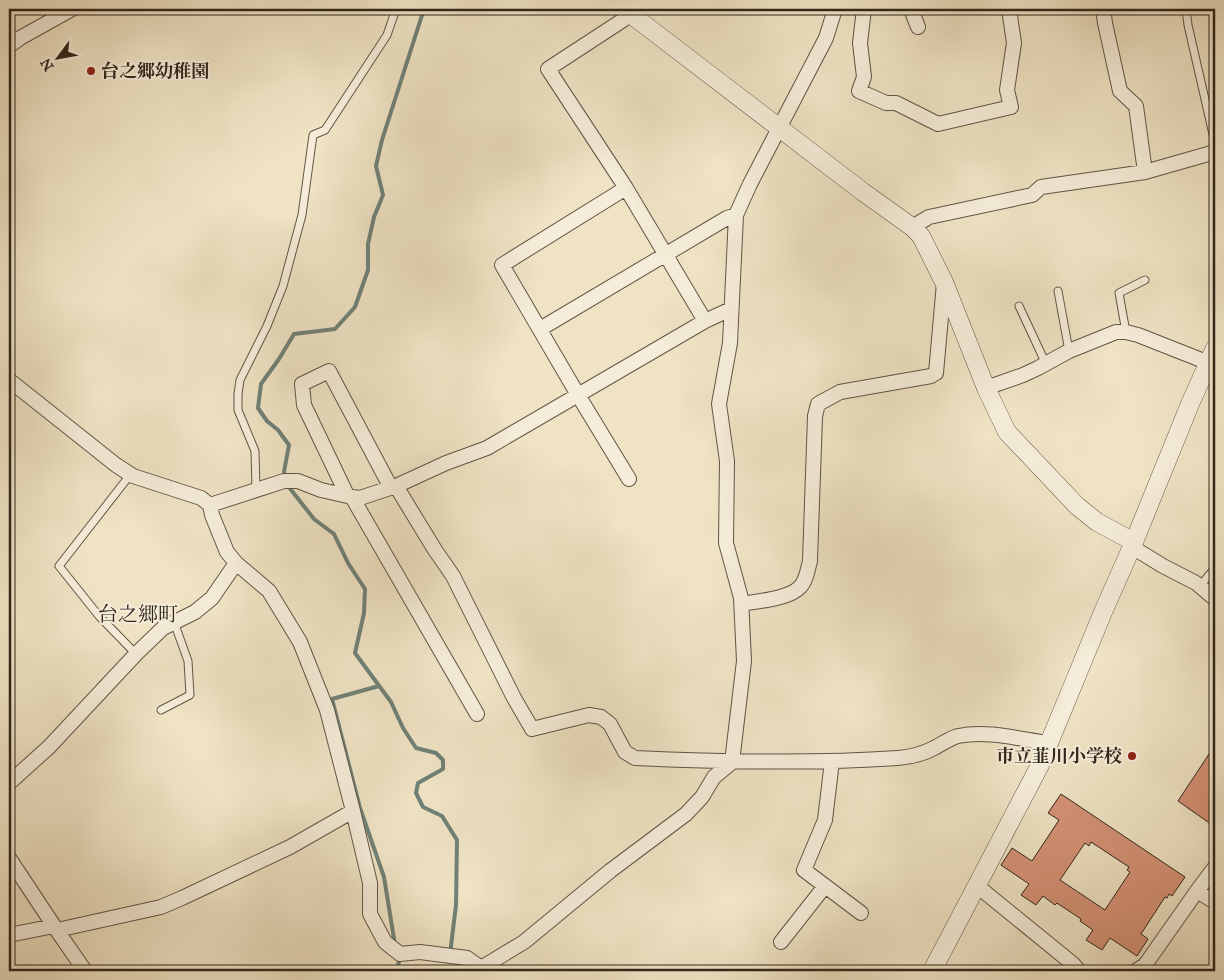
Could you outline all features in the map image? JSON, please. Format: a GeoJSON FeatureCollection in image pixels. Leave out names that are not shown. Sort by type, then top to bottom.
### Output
{"type":"FeatureCollection","features":[{"type":"Feature","properties":{"kind":"street"},"geometry":{"type":"LineString","coordinates":[[9,46],[72,9]]}},
{"type":"Feature","properties":{"kind":"street"},"geometry":{"type":"LineString","coordinates":[[9,380],[116,465],[133,476],[201,498],[210,505],[212,515],[228,552],[236,563],[269,592],[300,642],[327,710],[370,883],[370,914],[385,942],[400,954],[420,952],[467,958],[483,970],[524,942],[610,871],[686,814],[702,797],[714,777],[732,762],[744,661],[742,604],[726,543],[727,461],[719,404],[730,343],[736,215],[750,184],[826,38],[835,9]]}},
{"type":"Feature","properties":{"kind":"street"},"geometry":{"type":"LineString","coordinates":[[864,9],[860,43],[864,77],[859,90],[886,103],[896,103],[938,124],[1011,107],[1007,90],[1014,42],[1009,9]]}},
{"type":"Feature","properties":{"kind":"street"},"geometry":{"type":"LineString","coordinates":[[911,9],[918,26]]}},
{"type":"Feature","properties":{"kind":"street"},"geometry":{"type":"LineString","coordinates":[[1104,9],[1105,23],[1120,91],[1136,106],[1145,172]]}},
{"type":"Feature","properties":{"kind":"street"},"geometry":{"type":"LineString","coordinates":[[705,321],[626,188],[548,68],[623,20],[630,10],[863,192],[912,227],[921,236],[944,282],[986,388],[1007,432],[1077,506],[1097,522],[1163,566],[1200,586],[1215,599]]}},
{"type":"Feature","properties":{"kind":"street"},"geometry":{"type":"LineString","coordinates":[[912,227],[929,217],[1032,195],[1041,187],[1145,172],[1215,152]]}},
{"type":"Feature","properties":{"kind":"street"},"geometry":{"type":"LineString","coordinates":[[626,188],[502,265],[628,478]]}},
{"type":"Feature","properties":{"kind":"street"},"geometry":{"type":"LineString","coordinates":[[540,330],[727,218],[736,215]]}},
{"type":"Feature","properties":{"kind":"street"},"geometry":{"type":"LineString","coordinates":[[742,604],[792,593],[800,587],[806,576],[810,561],[815,416],[818,404],[840,392],[923,378],[936,373],[944,282]]}},
{"type":"Feature","properties":{"kind":"street"},"geometry":{"type":"LineString","coordinates":[[210,505],[284,481],[298,481],[321,490],[360,498],[394,487],[446,463],[487,448],[705,321],[731,309]]}},
{"type":"Feature","properties":{"kind":"street"},"geometry":{"type":"LineString","coordinates":[[932,971],[1032,780],[1212,356],[1126,332],[1116,332],[1069,351],[1024,375],[986,388]]}},
{"type":"Feature","properties":{"kind":"street"},"geometry":{"type":"LineString","coordinates":[[477,714],[349,496],[304,405],[302,384],[329,371],[394,487],[453,576],[514,698],[532,729],[589,714],[601,717],[610,724],[626,752],[635,758],[732,762],[900,758],[932,749],[956,736],[984,734],[1048,743]]}},
{"type":"Feature","properties":{"kind":"street"},"geometry":{"type":"LineString","coordinates":[[9,783],[49,747],[136,654],[163,628],[195,612],[212,598],[236,563]]}},
{"type":"Feature","properties":{"kind":"street"},"geometry":{"type":"LineString","coordinates":[[832,761],[825,820],[804,870],[861,913]]}},
{"type":"Feature","properties":{"kind":"street"},"geometry":{"type":"LineString","coordinates":[[9,935],[152,909],[182,898],[290,847],[353,811]]}},
{"type":"Feature","properties":{"kind":"street"},"geometry":{"type":"LineString","coordinates":[[9,858],[85,971]]}},
{"type":"Feature","properties":{"kind":"street"},"geometry":{"type":"LineString","coordinates":[[1136,971],[1145,965],[1215,867]]}},
{"type":"Feature","properties":{"kind":"street"},"geometry":{"type":"LineString","coordinates":[[976,885],[1073,964],[1079,971]]}},
{"type":"Feature","properties":{"kind":"street"},"geometry":{"type":"LineString","coordinates":[[781,942],[825,886]]}},
{"type":"Feature","properties":{"kind":"street"},"geometry":{"type":"LineString","coordinates":[[1197,891],[1215,902]]}},
{"type":"Feature","properties":{"kind":"lane"},"geometry":{"type":"LineString","coordinates":[[256,490],[254,451],[238,410],[240,380],[267,326],[283,286],[302,215],[313,135],[325,130],[387,35],[396,9]]}},
{"type":"Feature","properties":{"kind":"lane"},"geometry":{"type":"LineString","coordinates":[[1186,9],[1215,143]]}},
{"type":"Feature","properties":{"kind":"lane"},"geometry":{"type":"LineString","coordinates":[[1126,332],[1119,293],[1145,280]]}},
{"type":"Feature","properties":{"kind":"lane"},"geometry":{"type":"LineString","coordinates":[[1058,292],[1069,351]]}},
{"type":"Feature","properties":{"kind":"lane"},"geometry":{"type":"LineString","coordinates":[[1019,306],[1046,364]]}},
{"type":"Feature","properties":{"kind":"lane"},"geometry":{"type":"LineString","coordinates":[[130,474],[59,566],[99,616],[136,654]]}},
{"type":"Feature","properties":{"kind":"lane"},"geometry":{"type":"LineString","coordinates":[[1200,586],[1215,568]]}},
{"type":"Feature","properties":{"kind":"lane"},"geometry":{"type":"LineString","coordinates":[[162,710],[190,695],[188,661],[174,622]]}},
{"type":"Feature","properties":{"kind":"building"},"geometry":{"type":"Polygon","coordinates":[[[1215,745],[1215,827],[1178,801],[1215,745]]]}},
{"type":"Feature","properties":{"kind":"building"},"geometry":{"type":"Polygon","coordinates":[[[1061,794],[1185,877],[1172,896],[1169,894],[1167,898],[1165,897],[1141,934],[1148,939],[1137,956],[1110,938],[1102,950],[1086,940],[1093,930],[1080,921],[1081,919],[1043,896],[1036,905],[1021,895],[1029,884],[1001,865],[1012,848],[1032,861],[1059,820],[1048,813],[1061,794]],[[1091,842],[1089,846],[1085,843],[1060,880],[1105,910],[1130,872],[1127,870],[1129,867],[1091,842]]]}},
{"type":"Feature","properties":{"kind":"waterway"},"geometry":{"type":"LineString","coordinates":[[424,9],[382,140],[376,166],[383,195],[374,217],[368,244],[368,270],[355,307],[335,329],[294,334],[261,384],[258,408],[289,445],[284,472],[288,486],[314,519],[334,534],[348,563],[365,589],[364,613],[355,653],[391,702],[403,728],[416,748],[436,753],[443,760],[443,769],[418,783],[416,793],[423,807],[442,816],[457,840],[456,905],[450,954]]}},
{"type":"Feature","properties":{"kind":"waterway"},"geometry":{"type":"LineString","coordinates":[[379,686],[332,699],[360,808],[384,877],[395,945]]}},
{"type":"Feature","properties":{"kind":"waterway"},"geometry":{"type":"LineString","coordinates":[[397,971],[398,956]]}},
{"type":"Feature","properties":{"kind":"waterway"},"geometry":{"type":"LineString","coordinates":[[455,962],[473,971]]}},
{"type":"Feature","properties":{"kind":"place","name":"台之郷幼稚園"},"geometry":{"type":"Point","coordinates":[91,71]}},
{"type":"Feature","properties":{"kind":"place","name":"市立韮川小学校"},"geometry":{"type":"Point","coordinates":[1132,756]}},
{"type":"Feature","properties":{"kind":"district","name":"台之郷町"},"geometry":{"type":"Point","coordinates":[138,614]}}]}
